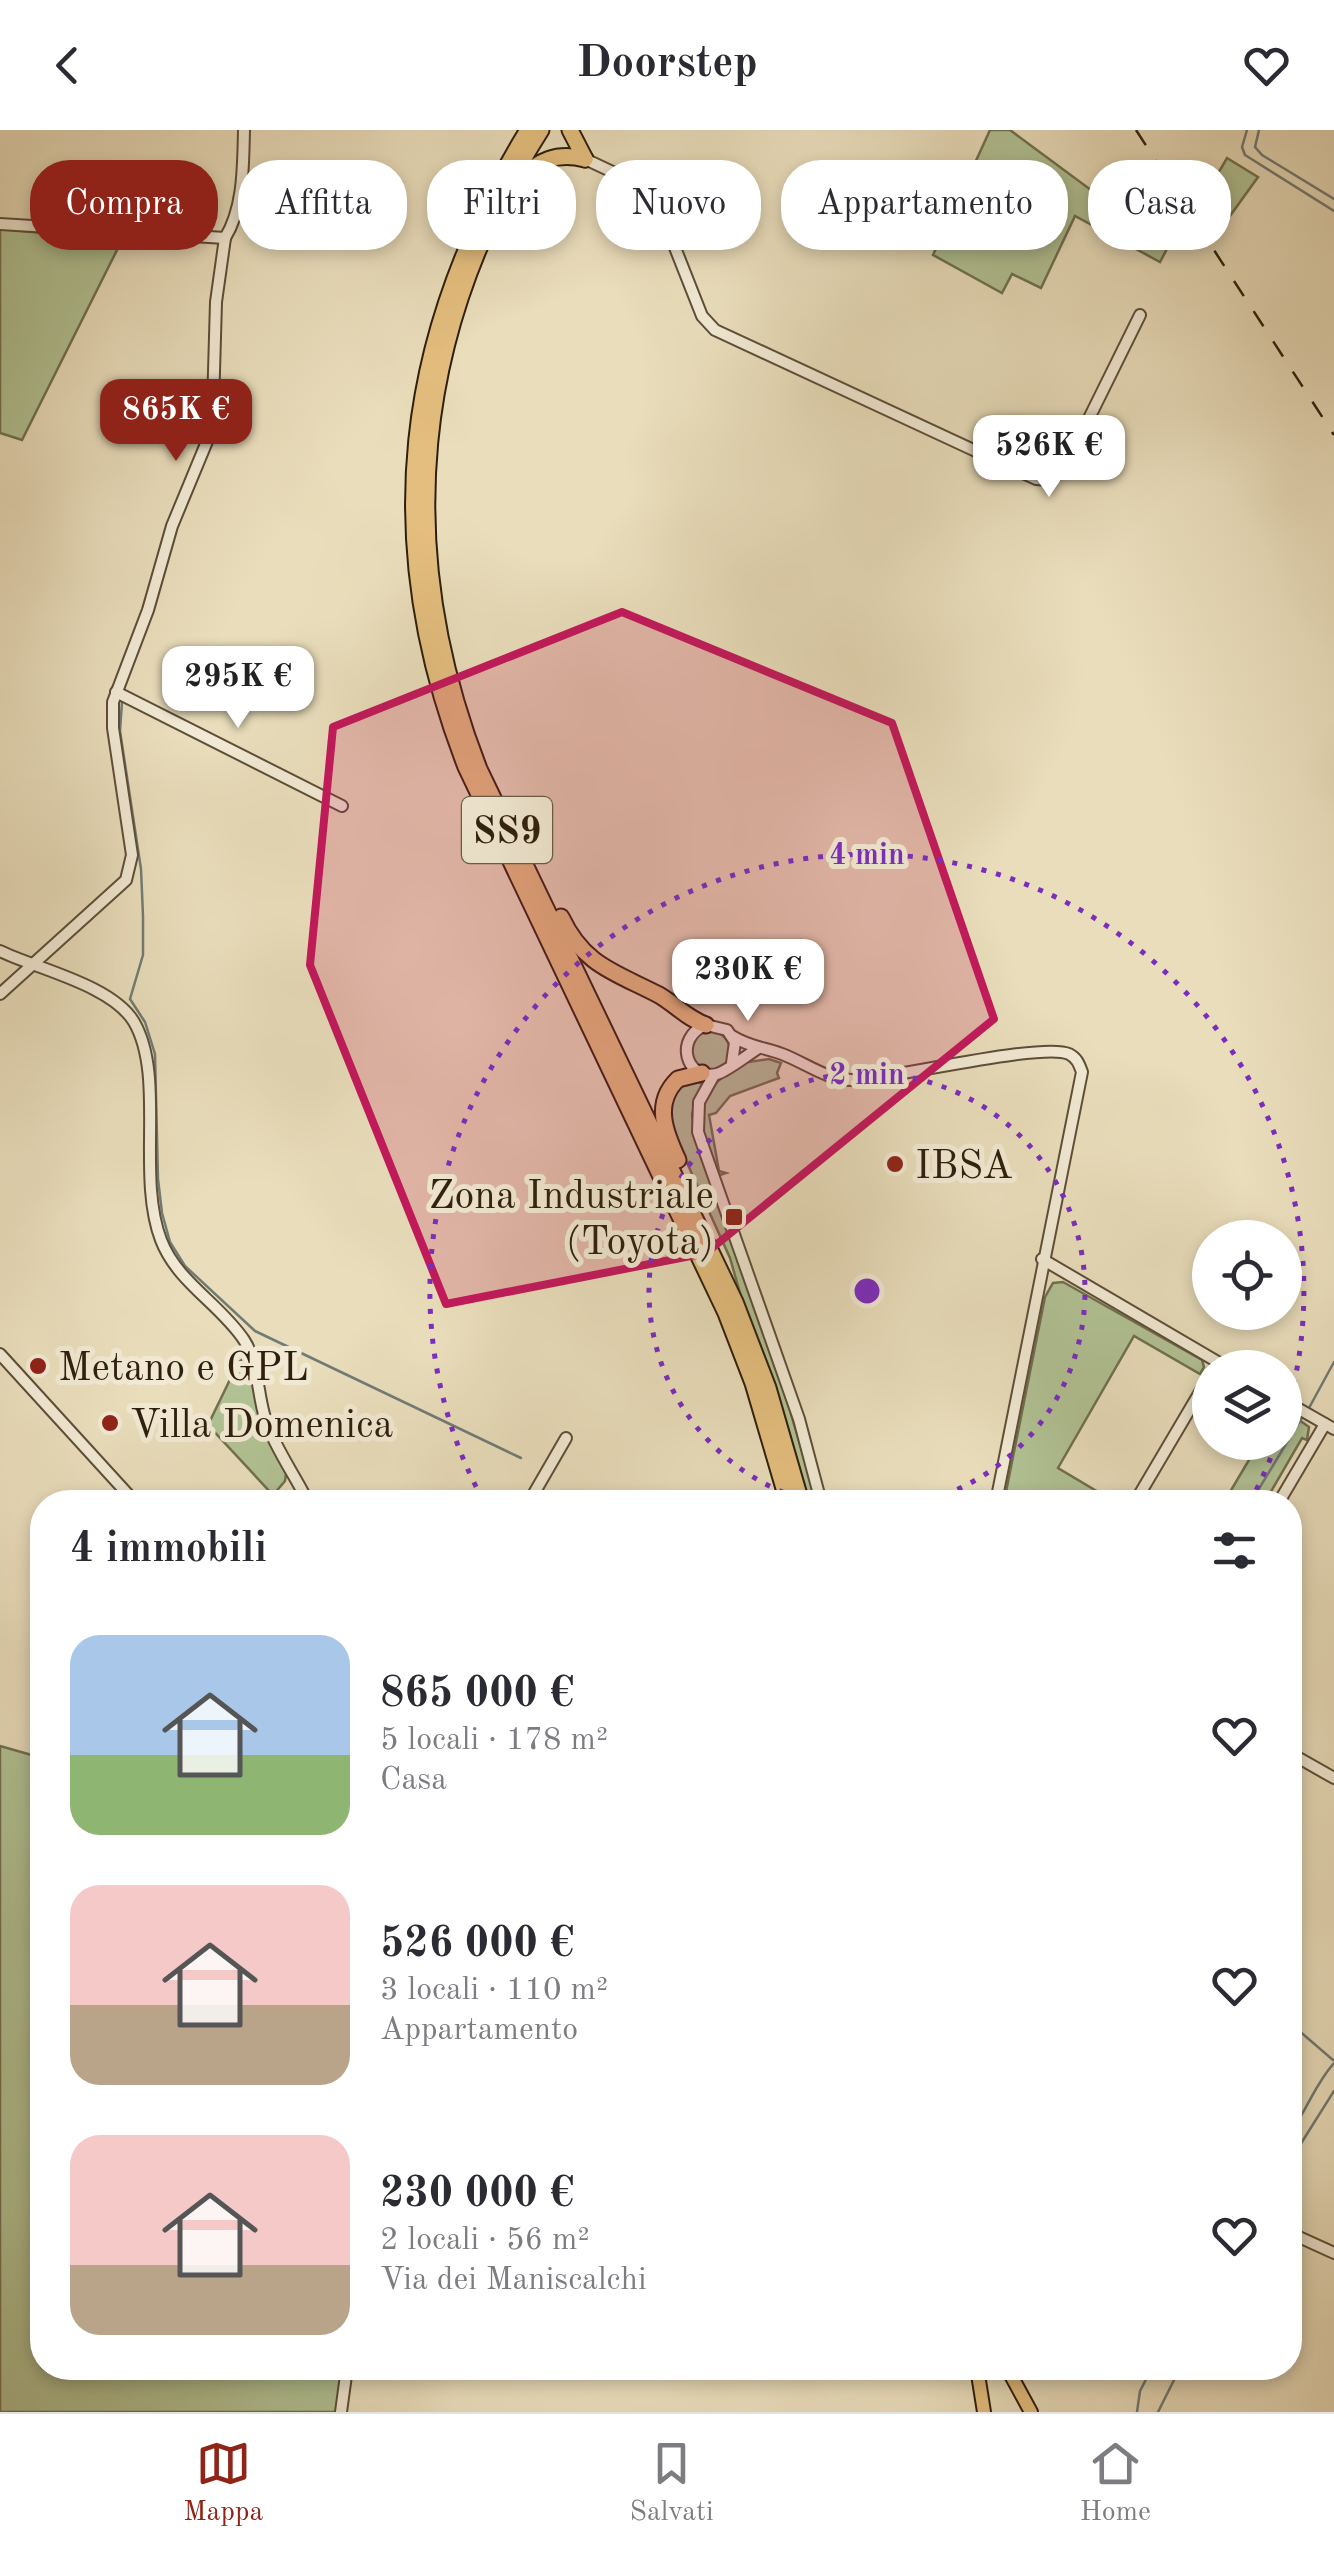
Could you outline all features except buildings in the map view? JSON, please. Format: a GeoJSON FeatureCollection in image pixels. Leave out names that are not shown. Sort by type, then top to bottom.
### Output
{"type":"FeatureCollection","features":[{"type":"Feature","properties":{"kind":"highway","name":"SS9"},"geometry":{"type":"LineString","coordinates":[[528,130],[469,239],[441,314],[425,374],[415,475],[418,566],[425,625],[442,696],[466,767],[726,1312],[759,1401],[785,1490]]}},
{"type":"Feature","properties":{"kind":"highway","name":"SS9"},"geometry":{"type":"LineString","coordinates":[[525,160],[542,130]]}},
{"type":"Feature","properties":{"kind":"highway"},"geometry":{"type":"LineString","coordinates":[[570,130],[585,159]]}},
{"type":"Feature","properties":{"kind":"highway"},"geometry":{"type":"LineString","coordinates":[[547,160],[555,156],[585,159]]}},
{"type":"Feature","properties":{"kind":"highway","name":"SS9"},"geometry":{"type":"LineString","coordinates":[[479,250],[446,342],[432,414],[426,492],[434,603],[447,671],[468,738],[498,811],[734,1302],[768,1388],[798,1490]]}},
{"type":"Feature","properties":{"kind":"highway"},"geometry":{"type":"LineString","coordinates":[[498,811],[526,847],[580,948],[603,968],[658,994],[691,1019],[706,1025]]}},
{"type":"Feature","properties":{"kind":"highway"},"geometry":{"type":"LineString","coordinates":[[708,1074],[683,1076],[672,1085],[664,1100],[663,1120],[724,1256],[734,1302]]}},
{"type":"Feature","properties":{"kind":"main road"},"geometry":{"type":"LineString","coordinates":[[979,2380],[984,2412]]}},
{"type":"Feature","properties":{"kind":"main road"},"geometry":{"type":"LineString","coordinates":[[1014,2380],[1031,2412]]}},
{"type":"Feature","properties":{"kind":"street"},"geometry":{"type":"LineString","coordinates":[[0,994],[126,880],[130,870],[132,855],[113,728],[116,692],[133,655],[172,526],[208,439],[214,406],[217,284],[224,238],[234,223],[244,169],[244,130]]}},
{"type":"Feature","properties":{"kind":"street"},"geometry":{"type":"LineString","coordinates":[[585,159],[634,182],[657,202],[702,316],[716,330],[1036,479],[1050,480],[1064,469],[1140,314]]}},
{"type":"Feature","properties":{"kind":"street"},"geometry":{"type":"LineString","coordinates":[[0,224],[224,238]]}},
{"type":"Feature","properties":{"kind":"street"},"geometry":{"type":"LineString","coordinates":[[116,692],[342,806]]}},
{"type":"Feature","properties":{"kind":"street"},"geometry":{"type":"LineString","coordinates":[[0,951],[108,998],[134,1021],[147,1068],[151,1198],[166,1252],[247,1345],[267,1425],[302,1490]]}},
{"type":"Feature","properties":{"kind":"street"},"geometry":{"type":"LineString","coordinates":[[757,1049],[724,1071],[708,1074],[691,1065],[686,1048],[690,1036],[706,1025],[720,1026],[757,1049],[782,1054],[830,1076],[854,1080],[1042,1052],[1065,1052],[1082,1072],[998,1490]]}},
{"type":"Feature","properties":{"kind":"street"},"geometry":{"type":"LineString","coordinates":[[732,1036],[736,1049],[732,1063]]}},
{"type":"Feature","properties":{"kind":"street"},"geometry":{"type":"LineString","coordinates":[[708,1074],[699,1102],[698,1132],[788,1385],[818,1490]]}},
{"type":"Feature","properties":{"kind":"street"},"geometry":{"type":"LineString","coordinates":[[1042,1259],[1193,1350]]}},
{"type":"Feature","properties":{"kind":"street"},"geometry":{"type":"LineString","coordinates":[[0,1354],[125,1490]]}},
{"type":"Feature","properties":{"kind":"street"},"geometry":{"type":"LineString","coordinates":[[1142,1490],[1192,1405]]}},
{"type":"Feature","properties":{"kind":"street"},"geometry":{"type":"LineString","coordinates":[[1287,1490],[1330,1427],[1302,1411]]}},
{"type":"Feature","properties":{"kind":"street"},"geometry":{"type":"LineString","coordinates":[[536,1490],[566,1438]]}},
{"type":"Feature","properties":{"kind":"street"},"geometry":{"type":"LineString","coordinates":[[1302,1759],[1334,1777]]}},
{"type":"Feature","properties":{"kind":"street"},"geometry":{"type":"LineString","coordinates":[[1302,2239],[1334,2253]]}},
{"type":"Feature","properties":{"kind":"street"},"geometry":{"type":"LineString","coordinates":[[341,2412],[345,2380]]}},
{"type":"Feature","properties":{"kind":"highlighted area"},"geometry":{"type":"Polygon","coordinates":[[[622,612],[892,723],[994,1019],[706,1253],[446,1304],[310,965],[333,727],[622,612]]]}},
{"type":"Feature","properties":{"kind":"green space"},"geometry":{"type":"Polygon","coordinates":[[[990,130],[1010,130],[1051,160],[976,160],[990,130]]]}},
{"type":"Feature","properties":{"kind":"green space"},"geometry":{"type":"Polygon","coordinates":[[[1231,160],[1258,177],[1231,215],[1231,160]]]}},
{"type":"Feature","properties":{"kind":"green space"},"geometry":{"type":"Polygon","coordinates":[[[1068,173],[1088,188],[1088,223],[1075,216],[1068,231],[1068,173]]]}},
{"type":"Feature","properties":{"kind":"green space"},"geometry":{"type":"Polygon","coordinates":[[[0,229],[30,232],[30,250],[117,250],[22,440],[0,433],[0,229]]]}},
{"type":"Feature","properties":{"kind":"green space"},"geometry":{"type":"Polygon","coordinates":[[[935,250],[1059,250],[1041,288],[1012,274],[1002,293],[933,255],[935,250]]]}},
{"type":"Feature","properties":{"kind":"green space"},"geometry":{"type":"Polygon","coordinates":[[[1138,250],[1166,250],[1160,262],[1138,250]]]}},
{"type":"Feature","properties":{"kind":"green space"},"geometry":{"type":"Polygon","coordinates":[[[710,1031],[724,1037],[730,1051],[724,1065],[710,1071],[696,1065],[690,1051],[696,1037],[710,1031]]]}},
{"type":"Feature","properties":{"kind":"green space"},"geometry":{"type":"Polygon","coordinates":[[[769,1059],[781,1063],[779,1078],[730,1096],[716,1113],[709,1115],[719,1171],[726,1173],[717,1176],[705,1141],[703,1104],[719,1080],[741,1063],[769,1059]]]}},
{"type":"Feature","properties":{"kind":"green space"},"geometry":{"type":"Polygon","coordinates":[[[685,1080],[702,1084],[692,1114],[695,1140],[781,1380],[813,1490],[805,1490],[786,1422],[730,1258],[669,1123],[669,1100],[685,1080]]]}},
{"type":"Feature","properties":{"kind":"green space"},"geometry":{"type":"Polygon","coordinates":[[[1063,1282],[1192,1354],[1192,1369],[1134,1336],[1058,1468],[1095,1490],[1006,1490],[1045,1297],[1053,1283],[1063,1282]]]}},
{"type":"Feature","properties":{"kind":"green space"},"geometry":{"type":"Polygon","coordinates":[[[245,1357],[265,1427],[286,1474],[277,1490],[268,1490],[208,1425],[238,1363],[245,1357]]]}},
{"type":"Feature","properties":{"kind":"green space"},"geometry":{"type":"Polygon","coordinates":[[[1302,1422],[1309,1427],[1307,1440],[1302,1438],[1302,1422]]]}},
{"type":"Feature","properties":{"kind":"green space"},"geometry":{"type":"Polygon","coordinates":[[[1249,1460],[1289,1460],[1272,1490],[1231,1490],[1249,1460]]]}},
{"type":"Feature","properties":{"kind":"green space"},"geometry":{"type":"Polygon","coordinates":[[[0,1746],[30,1755],[30,2380],[340,2380],[336,2412],[0,2412],[0,1746]]]}},
{"type":"Feature","properties":{"kind":"waterway"},"geometry":{"type":"LineString","coordinates":[[1247,130],[1242,147],[1245,155],[1334,211]]}},
{"type":"Feature","properties":{"kind":"waterway"},"geometry":{"type":"LineString","coordinates":[[1259,130],[1255,147],[1262,155],[1334,199]]}},
{"type":"Feature","properties":{"kind":"waterway"},"geometry":{"type":"LineString","coordinates":[[122,702],[120,731],[141,869],[143,916],[143,955],[130,999],[145,1022],[155,1054],[158,1179],[170,1242],[185,1266],[255,1331],[521,1458]]}},
{"type":"Feature","properties":{"kind":"waterway"},"geometry":{"type":"LineString","coordinates":[[1309,1408],[1334,1362]]}},
{"type":"Feature","properties":{"kind":"waterway"},"geometry":{"type":"LineString","coordinates":[[1258,1490],[1304,1414]]}},
{"type":"Feature","properties":{"kind":"waterway"},"geometry":{"type":"LineString","coordinates":[[1302,2033],[1333,2060]]}},
{"type":"Feature","properties":{"kind":"waterway"},"geometry":{"type":"LineString","coordinates":[[1302,2113],[1334,2063]]}},
{"type":"Feature","properties":{"kind":"waterway"},"geometry":{"type":"LineString","coordinates":[[1302,2142],[1334,2091]]}},
{"type":"Feature","properties":{"kind":"waterway"},"geometry":{"type":"LineString","coordinates":[[1137,2412],[1146,2380]]}},
{"type":"Feature","properties":{"kind":"waterway"},"geometry":{"type":"LineString","coordinates":[[1158,2412],[1174,2380]]}},
{"type":"Feature","properties":{"kind":"railway"},"geometry":{"type":"LineString","coordinates":[[1136,130],[1334,435]]}},
{"type":"Feature","properties":{"kind":"place","name":"IBSA"},"geometry":{"type":"Point","coordinates":[895,1164]}},
{"type":"Feature","properties":{"kind":"place","name":"Zona Industriale (Toyota)"},"geometry":{"type":"Point","coordinates":[734,1217]}},
{"type":"Feature","properties":{"kind":"place","name":"Metano e GPL"},"geometry":{"type":"Point","coordinates":[38,1366]}},
{"type":"Feature","properties":{"kind":"place","name":"Villa Domenica"},"geometry":{"type":"Point","coordinates":[110,1423]}}]}
